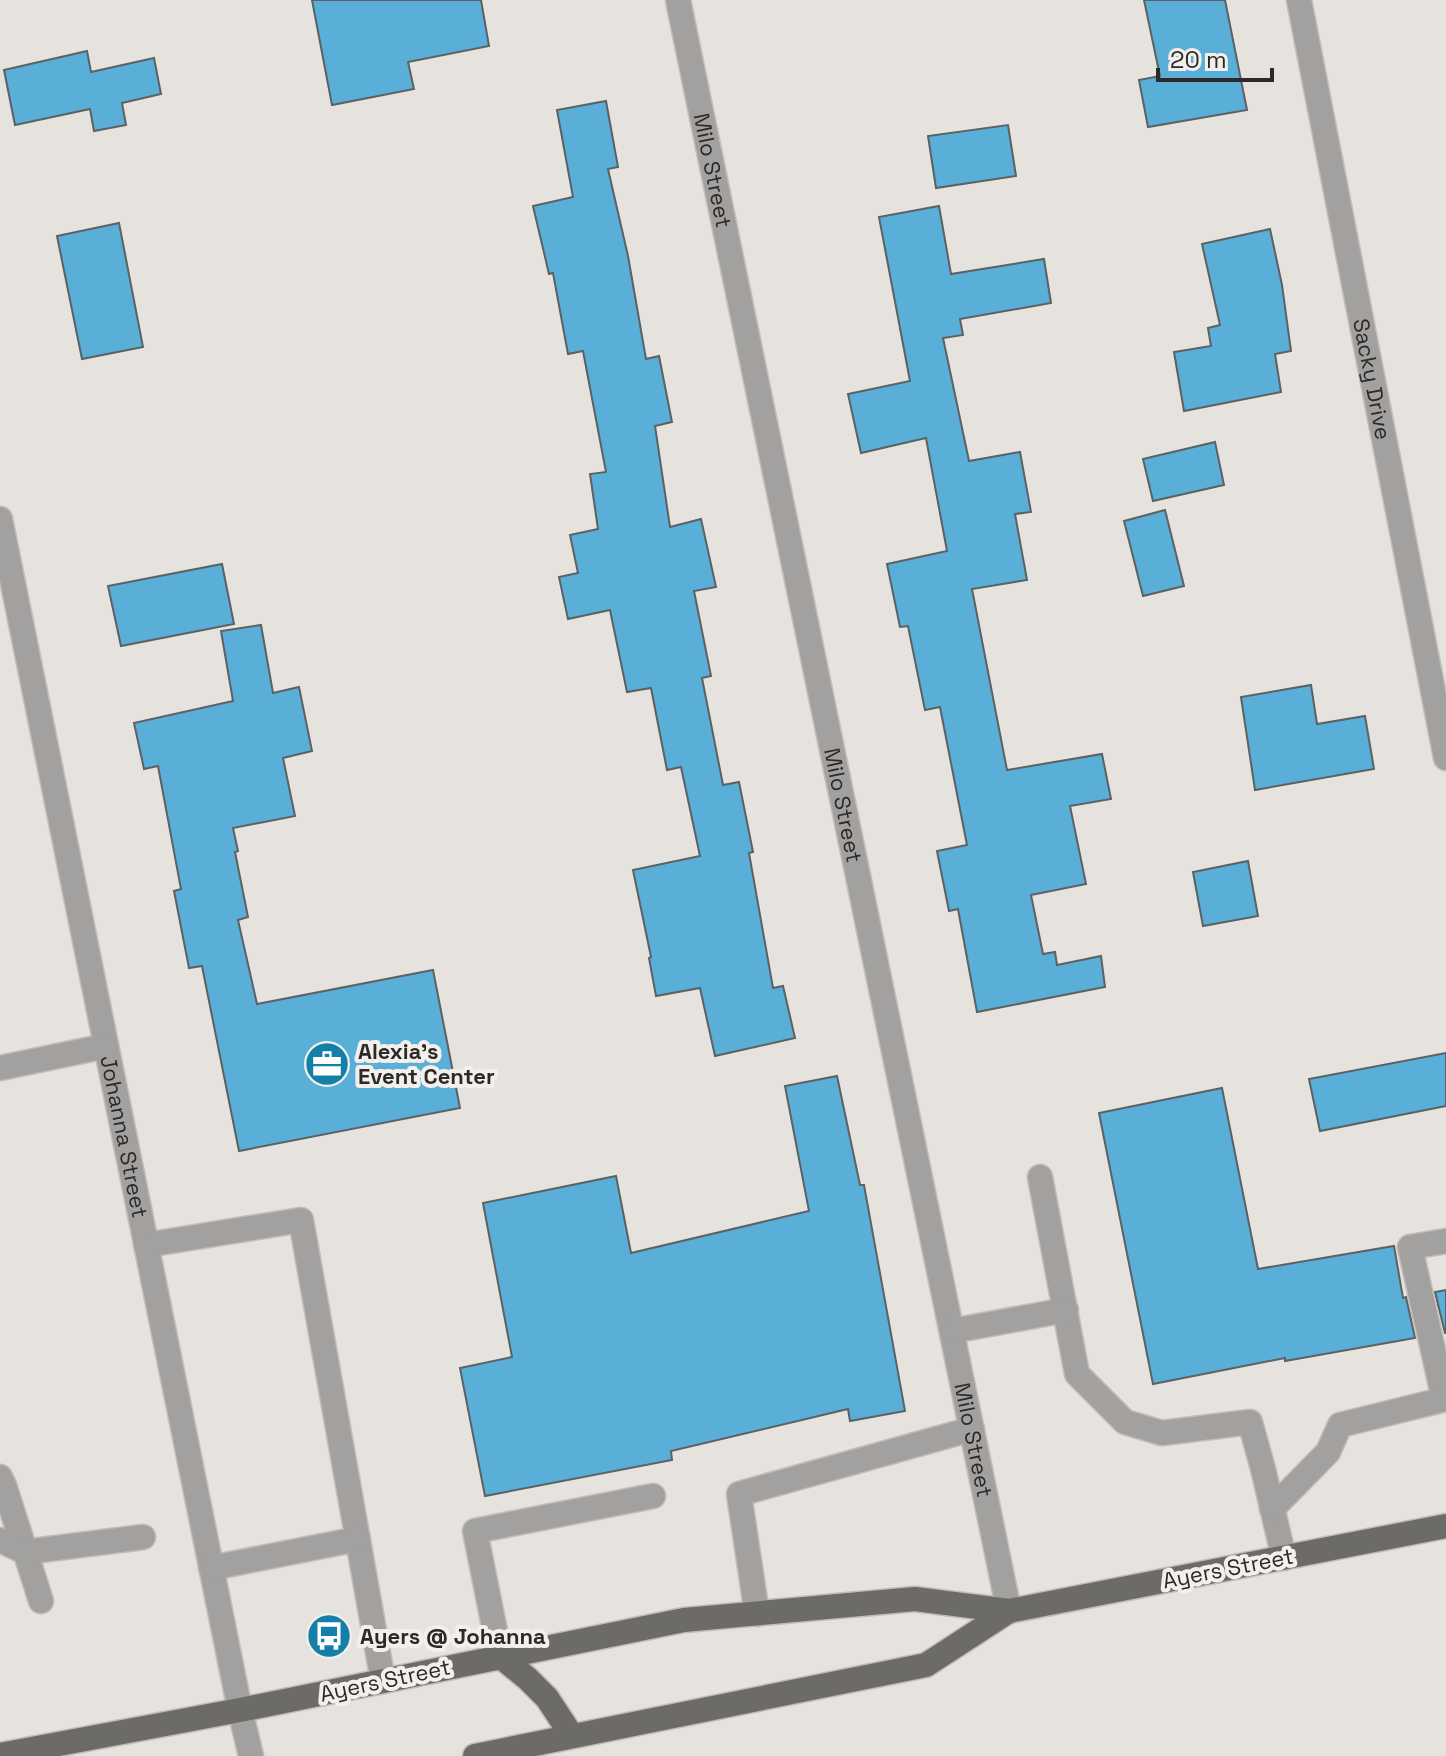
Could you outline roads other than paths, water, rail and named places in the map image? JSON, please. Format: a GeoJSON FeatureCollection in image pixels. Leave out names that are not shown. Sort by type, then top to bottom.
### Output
{"type":"FeatureCollection","features":[{"type":"Feature","properties":{"kind":"main road","name":"Ayers Street"},"geometry":{"type":"LineString","coordinates":[[0,1755],[684,1620],[915,1599],[1009,1611],[1446,1526]]}},
{"type":"Feature","properties":{"kind":"main road","name":"Ayers Street"},"geometry":{"type":"LineString","coordinates":[[475,1756],[926,1665],[1009,1611]]}},
{"type":"Feature","properties":{"kind":"main road"},"geometry":{"type":"LineString","coordinates":[[500,1656],[547,1698],[572,1736]]}},
{"type":"Feature","properties":{"kind":"street","name":"Milo Street"},"geometry":{"type":"LineString","coordinates":[[678,0],[1009,1611]]}},
{"type":"Feature","properties":{"kind":"street","name":"Sacky Drive"},"geometry":{"type":"LineString","coordinates":[[1299,0],[1446,758]]}},
{"type":"Feature","properties":{"kind":"street","name":"Johanna Street"},"geometry":{"type":"LineString","coordinates":[[0,519],[251,1756]]}},
{"type":"Feature","properties":{"kind":"street"},"geometry":{"type":"LineString","coordinates":[[0,1068],[106,1046]]}},
{"type":"Feature","properties":{"kind":"street"},"geometry":{"type":"LineString","coordinates":[[1040,1177],[1077,1374],[1125,1422],[1162,1433],[1250,1422],[1284,1558]]}},
{"type":"Feature","properties":{"kind":"street"},"geometry":{"type":"LineString","coordinates":[[146,1245],[301,1220],[383,1681]]}},
{"type":"Feature","properties":{"kind":"street"},"geometry":{"type":"LineString","coordinates":[[1272,1509],[1328,1452],[1340,1425],[1445,1399],[1410,1247],[1446,1241]]}},
{"type":"Feature","properties":{"kind":"street"},"geometry":{"type":"LineString","coordinates":[[952,1331],[1066,1310]]}},
{"type":"Feature","properties":{"kind":"street"},"geometry":{"type":"LineString","coordinates":[[757,1614],[739,1494],[972,1429]]}},
{"type":"Feature","properties":{"kind":"street"},"geometry":{"type":"LineString","coordinates":[[0,1477],[41,1601]]}},
{"type":"Feature","properties":{"kind":"street"},"geometry":{"type":"LineString","coordinates":[[500,1656],[475,1531],[653,1496]]}},
{"type":"Feature","properties":{"kind":"street"},"geometry":{"type":"LineString","coordinates":[[0,1540],[25,1552],[143,1537]]}},
{"type":"Feature","properties":{"kind":"street"},"geometry":{"type":"LineString","coordinates":[[211,1568],[358,1539]]}},
{"type":"Feature","properties":{"kind":"place","name":"Alexia’s Event Center"},"geometry":{"type":"Point","coordinates":[327,1064]}},
{"type":"Feature","properties":{"kind":"place","name":"Ayers @ Johanna"},"geometry":{"type":"Point","coordinates":[329,1636]}}]}
